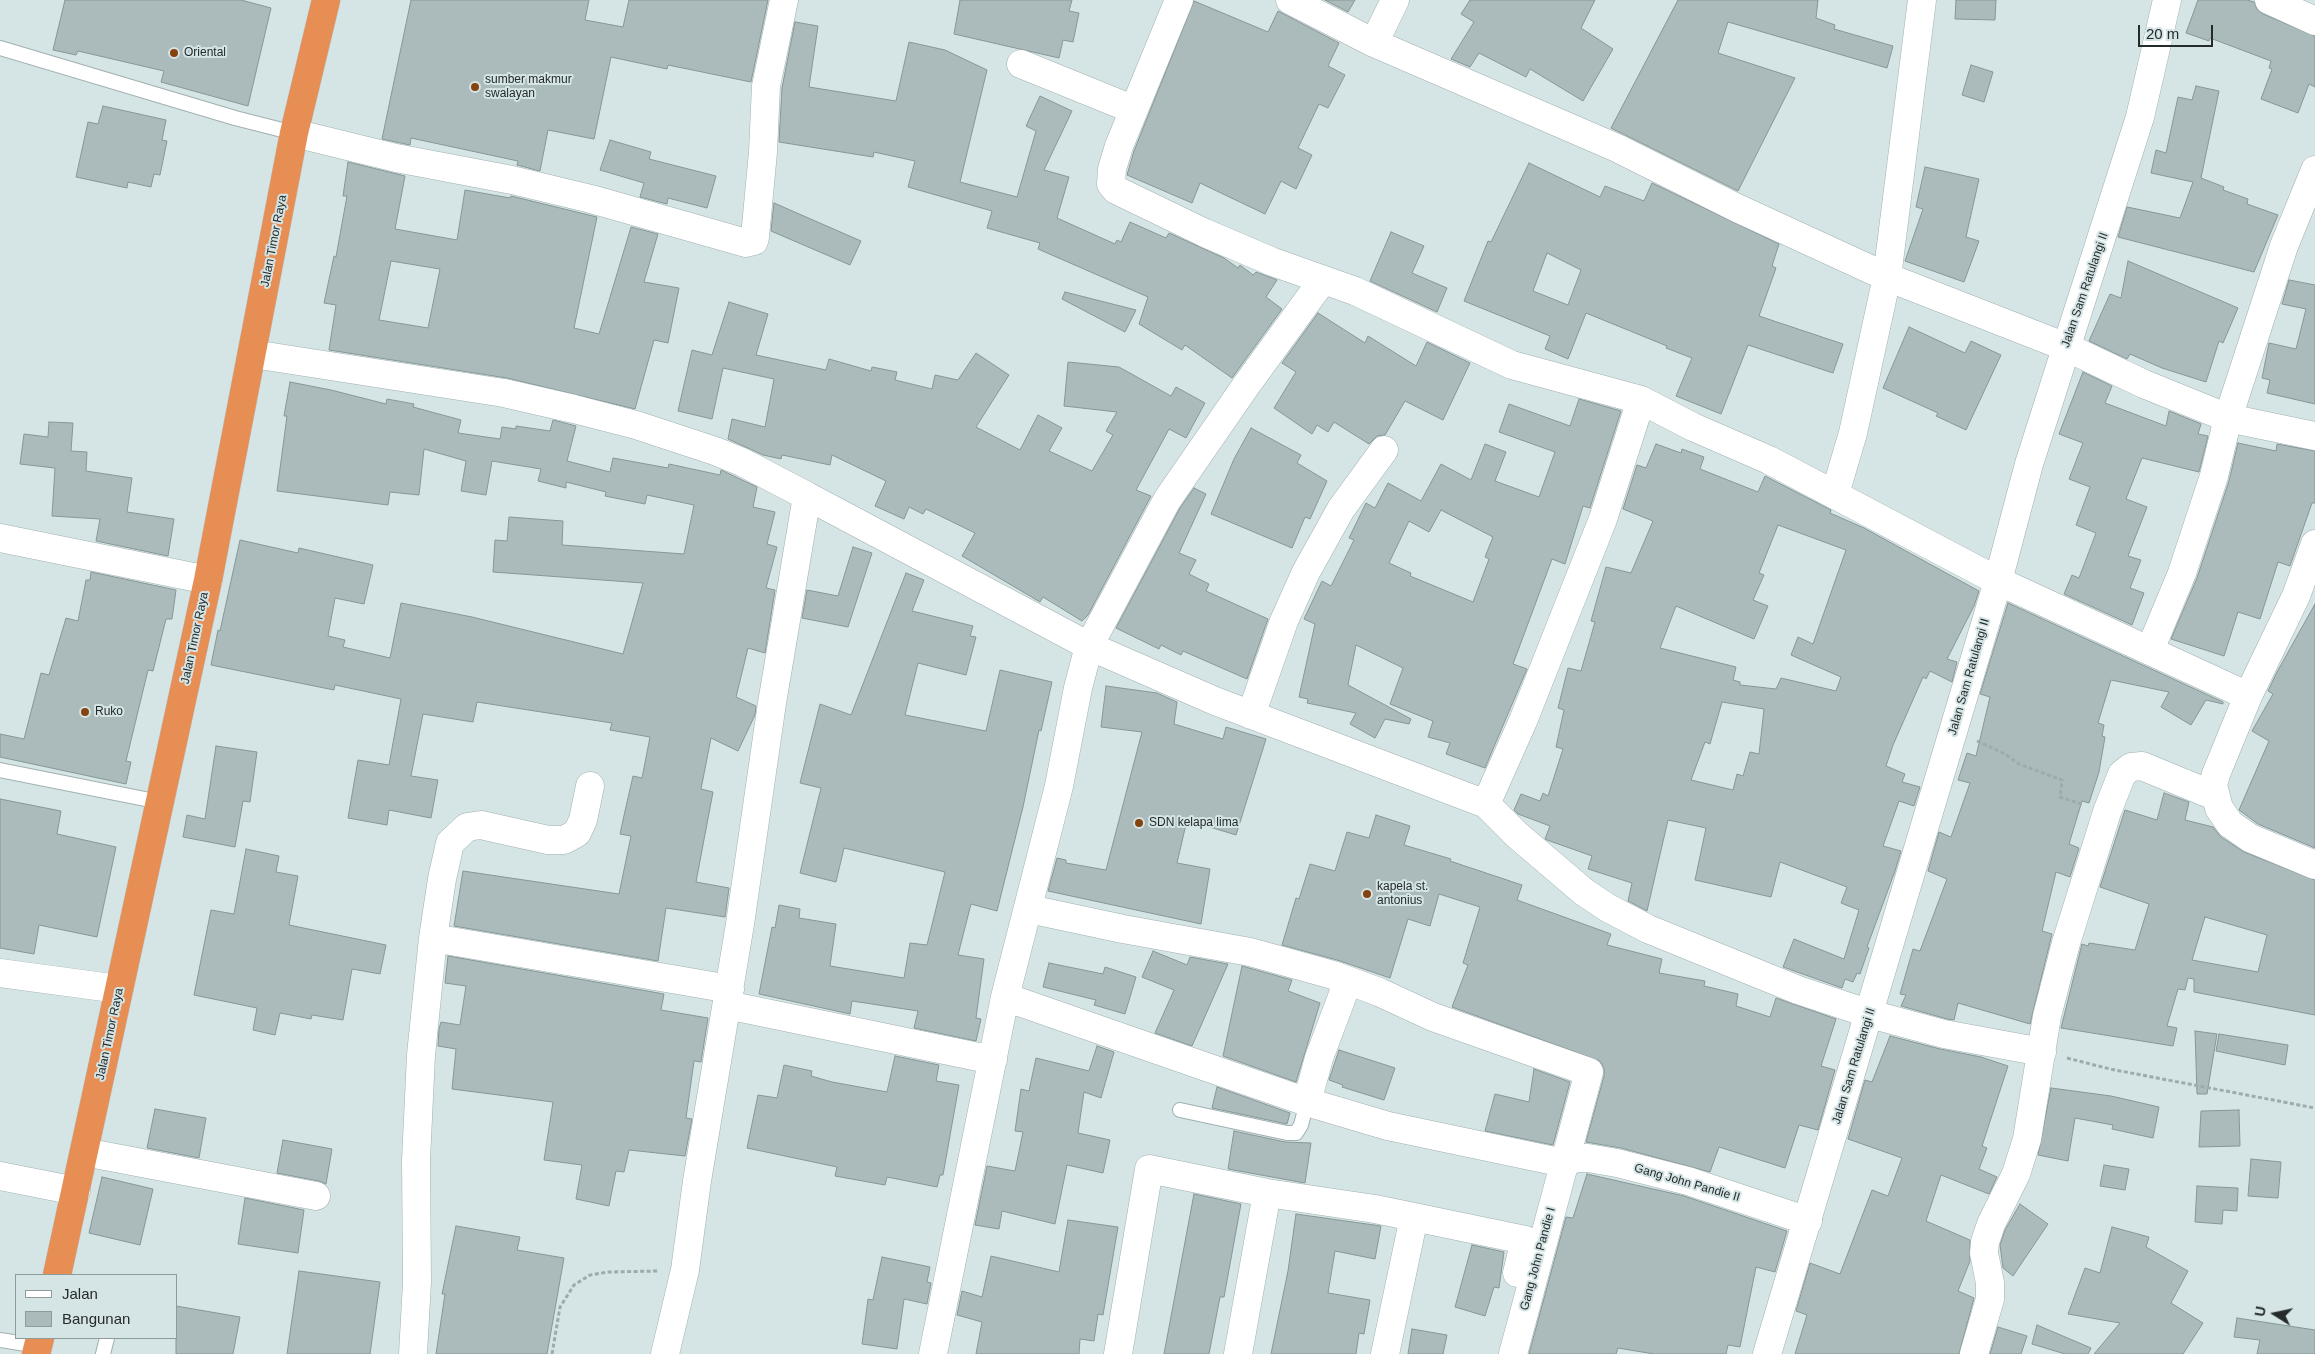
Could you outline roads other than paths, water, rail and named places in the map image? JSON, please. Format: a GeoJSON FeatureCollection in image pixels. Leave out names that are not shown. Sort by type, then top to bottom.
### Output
{"type":"FeatureCollection","features":[{"type":"Feature","properties":{"kind":"highway","name":"Jalan Timor Raya"},"geometry":{"type":"LineString","coordinates":[[57,1274],[208,580],[294,133],[326,0]]}},
{"type":"Feature","properties":{"kind":"street"},"geometry":{"type":"LineString","coordinates":[[294,133],[396,158],[512,180],[591,199],[746,243],[754,241],[756,237],[763,152],[766,86],[784,0]]}},
{"type":"Feature","properties":{"kind":"street"},"geometry":{"type":"LineString","coordinates":[[1179,0],[1132,109],[1112,169],[1111,184],[1116,190],[1205,233],[1322,281],[1354,291],[1512,365],[1642,400],[1693,427],[1768,460],[1835,494],[1998,581],[2248,696]]}},
{"type":"Feature","properties":{"kind":"street"},"geometry":{"type":"LineString","coordinates":[[1290,0],[1374,43],[1617,148],[1737,208],[1887,277],[2066,347],[2144,384],[2228,418],[2315,436]]}},
{"type":"Feature","properties":{"kind":"street"},"geometry":{"type":"LineString","coordinates":[[1374,43],[1395,0]]}},
{"type":"Feature","properties":{"kind":"street"},"geometry":{"type":"LineString","coordinates":[[1835,494],[1853,433],[1887,277],[1922,0]]}},
{"type":"Feature","properties":{"kind":"street","name":"Jalan Sam Ratulangi II"},"geometry":{"type":"LineString","coordinates":[[1767,1354],[1998,581],[2029,464],[2140,117],[2167,0]]}},
{"type":"Feature","properties":{"kind":"street"},"geometry":{"type":"LineString","coordinates":[[2269,0],[2315,20]]}},
{"type":"Feature","properties":{"kind":"street"},"geometry":{"type":"LineString","coordinates":[[1021,64],[1132,109]]}},
{"type":"Feature","properties":{"kind":"street"},"geometry":{"type":"LineString","coordinates":[[2150,650],[2182,573],[2214,476],[2228,418],[2276,270],[2315,170]]}},
{"type":"Feature","properties":{"kind":"street"},"geometry":{"type":"LineString","coordinates":[[933,1354],[1005,996],[1029,909],[1059,786],[1078,688],[1089,646],[1166,500],[1279,338],[1322,281]]}},
{"type":"Feature","properties":{"kind":"street"},"geometry":{"type":"LineString","coordinates":[[253,354],[504,393],[636,425],[715,451],[742,462],[1089,646],[1251,715],[1486,804],[1550,864],[1608,908],[1648,929],[1798,990],[1870,1014],[1944,1034],[2042,1052]]}},
{"type":"Feature","properties":{"kind":"street"},"geometry":{"type":"LineString","coordinates":[[1486,804],[1522,721],[1603,519],[1642,400]]}},
{"type":"Feature","properties":{"kind":"street"},"geometry":{"type":"LineString","coordinates":[[1251,715],[1284,621],[1306,572],[1341,509],[1384,450]]}},
{"type":"Feature","properties":{"kind":"street"},"geometry":{"type":"LineString","coordinates":[[666,1354],[685,1270],[697,1181],[729,997],[772,703],[807,496]]}},
{"type":"Feature","properties":{"kind":"street"},"geometry":{"type":"LineString","coordinates":[[0,538],[208,580]]}},
{"type":"Feature","properties":{"kind":"street"},"geometry":{"type":"LineString","coordinates":[[2315,544],[2296,596],[2248,696],[2213,784],[2215,796],[2230,824],[2250,838],[2315,865]]}},
{"type":"Feature","properties":{"kind":"street"},"geometry":{"type":"LineString","coordinates":[[1974,1354],[1990,1298],[1990,1283],[1984,1253],[1985,1242],[1991,1224],[2009,1190],[2019,1165],[2028,1130],[2047,1016],[2066,943],[2107,812],[2122,774],[2131,767],[2142,766],[2215,796]]}},
{"type":"Feature","properties":{"kind":"street"},"geometry":{"type":"LineString","coordinates":[[413,1354],[417,1282],[417,1150],[421,1055],[433,938],[450,843],[467,827],[481,825],[548,840],[564,840],[577,833],[583,820],[590,786]]}},
{"type":"Feature","properties":{"kind":"street"},"geometry":{"type":"LineString","coordinates":[[1029,909],[1123,929],[1250,952],[1348,981],[1319,1058],[1307,1102]]}},
{"type":"Feature","properties":{"kind":"street"},"geometry":{"type":"LineString","coordinates":[[433,938],[729,997],[993,1060]]}},
{"type":"Feature","properties":{"kind":"street"},"geometry":{"type":"LineString","coordinates":[[0,973],[119,989]]}},
{"type":"Feature","properties":{"kind":"street","name":"Gang John Pandie I"},"geometry":{"type":"LineString","coordinates":[[1348,981],[1433,1017],[1589,1072],[1513,1354]]}},
{"type":"Feature","properties":{"kind":"street"},"geometry":{"type":"LineString","coordinates":[[1005,996],[1307,1102],[1388,1126],[1564,1164]]}},
{"type":"Feature","properties":{"kind":"street"},"geometry":{"type":"LineString","coordinates":[[84,1152],[316,1196]]}},
{"type":"Feature","properties":{"kind":"street","name":"Gang John Pandie II"},"geometry":{"type":"LineString","coordinates":[[1564,1164],[1576,1158],[1617,1163],[1688,1181],[1808,1221]]}},
{"type":"Feature","properties":{"kind":"street"},"geometry":{"type":"LineString","coordinates":[[1118,1354],[1149,1169],[1276,1194],[1414,1217],[1525,1240],[1496,1354]]}},
{"type":"Feature","properties":{"kind":"street"},"geometry":{"type":"LineString","coordinates":[[0,1176],[76,1191]]}},
{"type":"Feature","properties":{"kind":"street"},"geometry":{"type":"LineString","coordinates":[[1238,1354],[1276,1194]]}},
{"type":"Feature","properties":{"kind":"street"},"geometry":{"type":"LineString","coordinates":[[1255,1354],[1276,1194]]}},
{"type":"Feature","properties":{"kind":"street"},"geometry":{"type":"LineString","coordinates":[[1385,1354],[1414,1217]]}},
{"type":"Feature","properties":{"kind":"lane"},"geometry":{"type":"LineString","coordinates":[[0,48],[235,118],[294,133]]}},
{"type":"Feature","properties":{"kind":"lane"},"geometry":{"type":"LineString","coordinates":[[0,770],[160,802]]}},
{"type":"Feature","properties":{"kind":"lane"},"geometry":{"type":"LineString","coordinates":[[1180,1110],[1287,1133],[1296,1133],[1301,1125],[1307,1102]]}},
{"type":"Feature","properties":{"kind":"lane"},"geometry":{"type":"LineString","coordinates":[[103,1354],[107,1339]]}},
{"type":"Feature","properties":{"kind":"lane"},"geometry":{"type":"LineString","coordinates":[[0,1340],[38,1346]]}},
{"type":"Feature","properties":{"kind":"place","name":"Oriental"},"geometry":{"type":"Point","coordinates":[174,53]}},
{"type":"Feature","properties":{"kind":"place","name":"sumber makmur swalayan"},"geometry":{"type":"Point","coordinates":[475,87]}},
{"type":"Feature","properties":{"kind":"place","name":"Ruko"},"geometry":{"type":"Point","coordinates":[85,712]}},
{"type":"Feature","properties":{"kind":"place","name":"SDN kelapa lima"},"geometry":{"type":"Point","coordinates":[1139,823]}},
{"type":"Feature","properties":{"kind":"place","name":"kapela st. antonius"},"geometry":{"type":"Point","coordinates":[1367,894]}}]}
